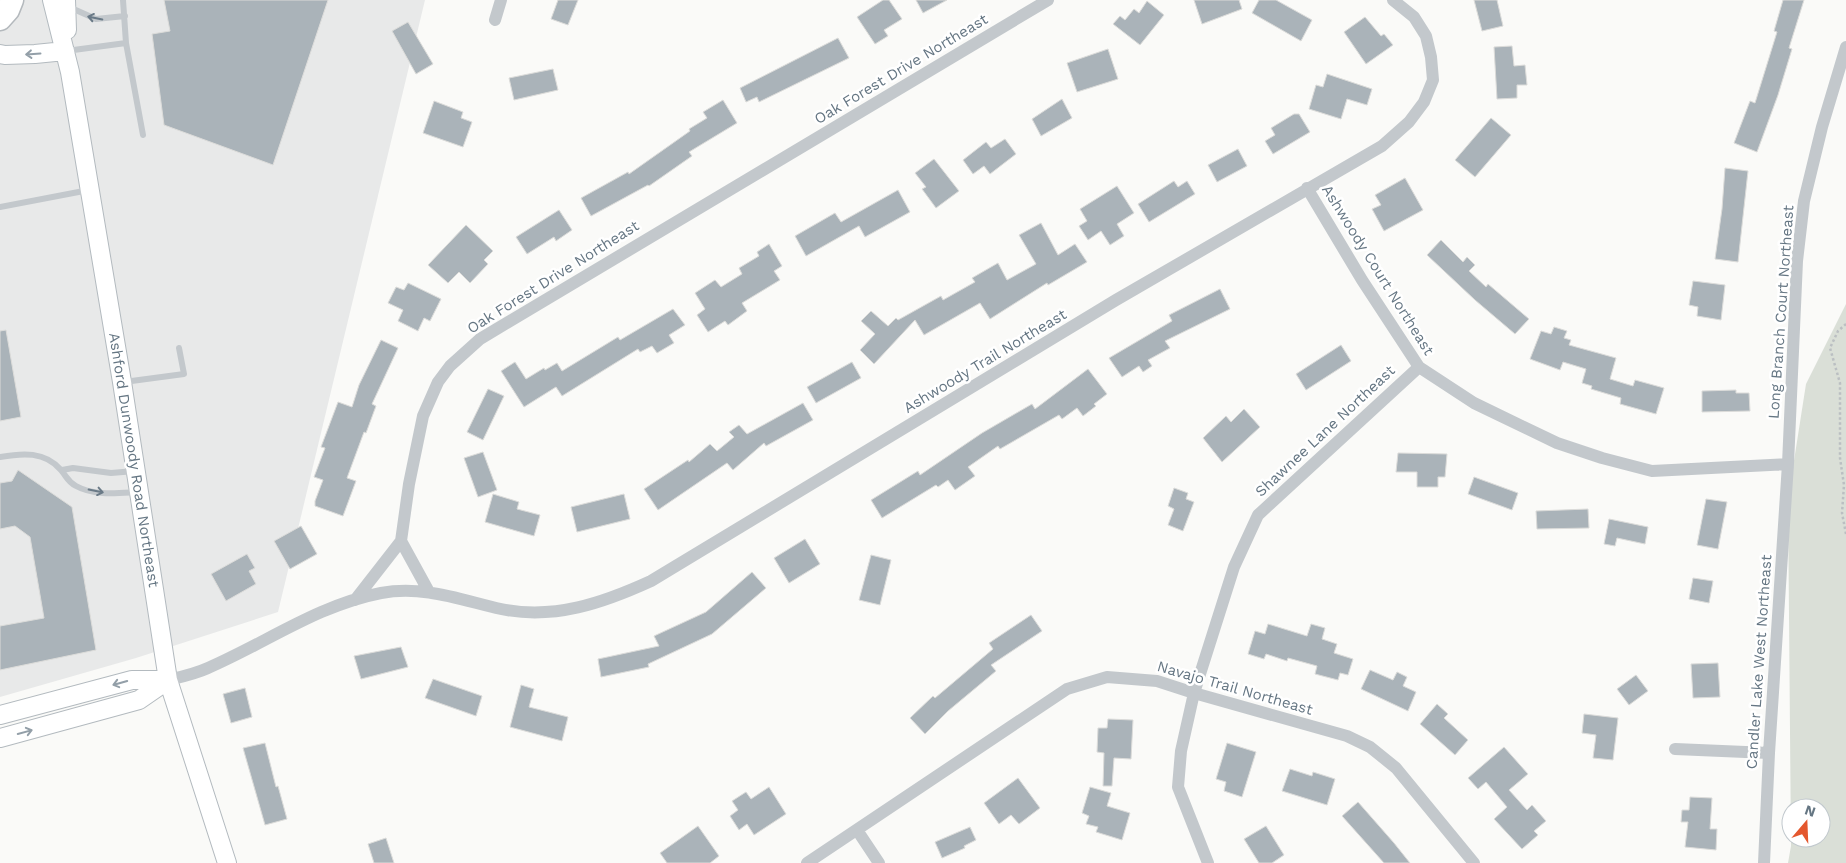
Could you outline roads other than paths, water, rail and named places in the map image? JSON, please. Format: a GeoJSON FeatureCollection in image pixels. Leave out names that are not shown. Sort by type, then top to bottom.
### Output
{"type":"FeatureCollection","features":[{"type":"Feature","properties":{"kind":"highway"},"geometry":{"type":"LineString","coordinates":[[0,18],[8,10],[12,0]]}},
{"type":"Feature","properties":{"kind":"main road","name":"Ashford Dunwoody Road Northeast"},"geometry":{"type":"LineString","coordinates":[[61,2],[65,51],[122,382],[168,680],[227,863]]}},
{"type":"Feature","properties":{"kind":"main road"},"geometry":{"type":"LineString","coordinates":[[0,54],[35,54],[65,51]]}},
{"type":"Feature","properties":{"kind":"main road"},"geometry":{"type":"LineString","coordinates":[[0,715],[132,680],[168,680]]}},
{"type":"Feature","properties":{"kind":"main road"},"geometry":{"type":"LineString","coordinates":[[0,738],[139,700],[168,680]]}},
{"type":"Feature","properties":{"kind":"street"},"geometry":{"type":"LineString","coordinates":[[495,20],[501,0]]}},
{"type":"Feature","properties":{"kind":"street","name":"Oak Forest Drive Northeast"},"geometry":{"type":"LineString","coordinates":[[401,541],[409,484],[423,416],[438,382],[450,366],[480,339],[1048,0]]}},
{"type":"Feature","properties":{"kind":"street","name":"Ashwoody Trail Northeast"},"geometry":{"type":"LineString","coordinates":[[429,592],[501,609],[528,612],[552,612],[583,607],[614,598],[650,581],[945,405],[1116,300],[1382,146],[1409,122],[1424,102],[1433,80],[1426,36],[1414,17],[1393,0]]}},
{"type":"Feature","properties":{"kind":"street","name":"Long Branch Court Northeast"},"geometry":{"type":"LineString","coordinates":[[1788,464],[1797,261],[1804,201],[1822,127],[1846,47]]}},
{"type":"Feature","properties":{"kind":"street","name":"Ashwoody Court Northeast"},"geometry":{"type":"LineString","coordinates":[[1308,188],[1362,280],[1419,367],[1474,404],[1557,443],[1652,471],[1788,464]]}},
{"type":"Feature","properties":{"kind":"street","name":"Shawnee Lane Northeast"},"geometry":{"type":"LineString","coordinates":[[1208,863],[1178,787],[1181,751],[1194,693],[1234,567],[1258,514],[1419,367]]}},
{"type":"Feature","properties":{"kind":"street","name":"Candler Lake West Northeast"},"geometry":{"type":"LineString","coordinates":[[1764,863],[1788,464]]}},
{"type":"Feature","properties":{"kind":"street"},"geometry":{"type":"LineString","coordinates":[[355,600],[401,541],[429,592]]}},
{"type":"Feature","properties":{"kind":"street"},"geometry":{"type":"LineString","coordinates":[[168,680],[207,669],[287,627],[341,603],[382,593],[406,590],[429,592]]}},
{"type":"Feature","properties":{"kind":"street","name":"Navajo Trail Northeast"},"geometry":{"type":"LineString","coordinates":[[807,863],[1067,689],[1107,677],[1157,681],[1347,736],[1370,747],[1396,768],[1474,863]]}},
{"type":"Feature","properties":{"kind":"street"},"geometry":{"type":"LineString","coordinates":[[1675,749],[1770,753]]}},
{"type":"Feature","properties":{"kind":"street"},"geometry":{"type":"LineString","coordinates":[[857,830],[879,863]]}},
{"type":"Feature","properties":{"kind":"lane"},"geometry":{"type":"LineString","coordinates":[[123,0],[126,43],[142,135]]}},
{"type":"Feature","properties":{"kind":"lane"},"geometry":{"type":"LineString","coordinates":[[61,2],[96,19],[125,16]]}},
{"type":"Feature","properties":{"kind":"lane"},"geometry":{"type":"LineString","coordinates":[[65,51],[126,43]]}},
{"type":"Feature","properties":{"kind":"lane"},"geometry":{"type":"LineString","coordinates":[[0,207],[89,190]]}},
{"type":"Feature","properties":{"kind":"lane"},"geometry":{"type":"LineString","coordinates":[[122,382],[184,374],[179,348]]}},
{"type":"Feature","properties":{"kind":"lane"},"geometry":{"type":"LineString","coordinates":[[0,457],[34,454],[51,460],[62,470],[66,480],[77,487],[102,493],[139,492]]}},
{"type":"Feature","properties":{"kind":"lane"},"geometry":{"type":"LineString","coordinates":[[62,470],[73,468],[112,473],[136,471]]}}]}
